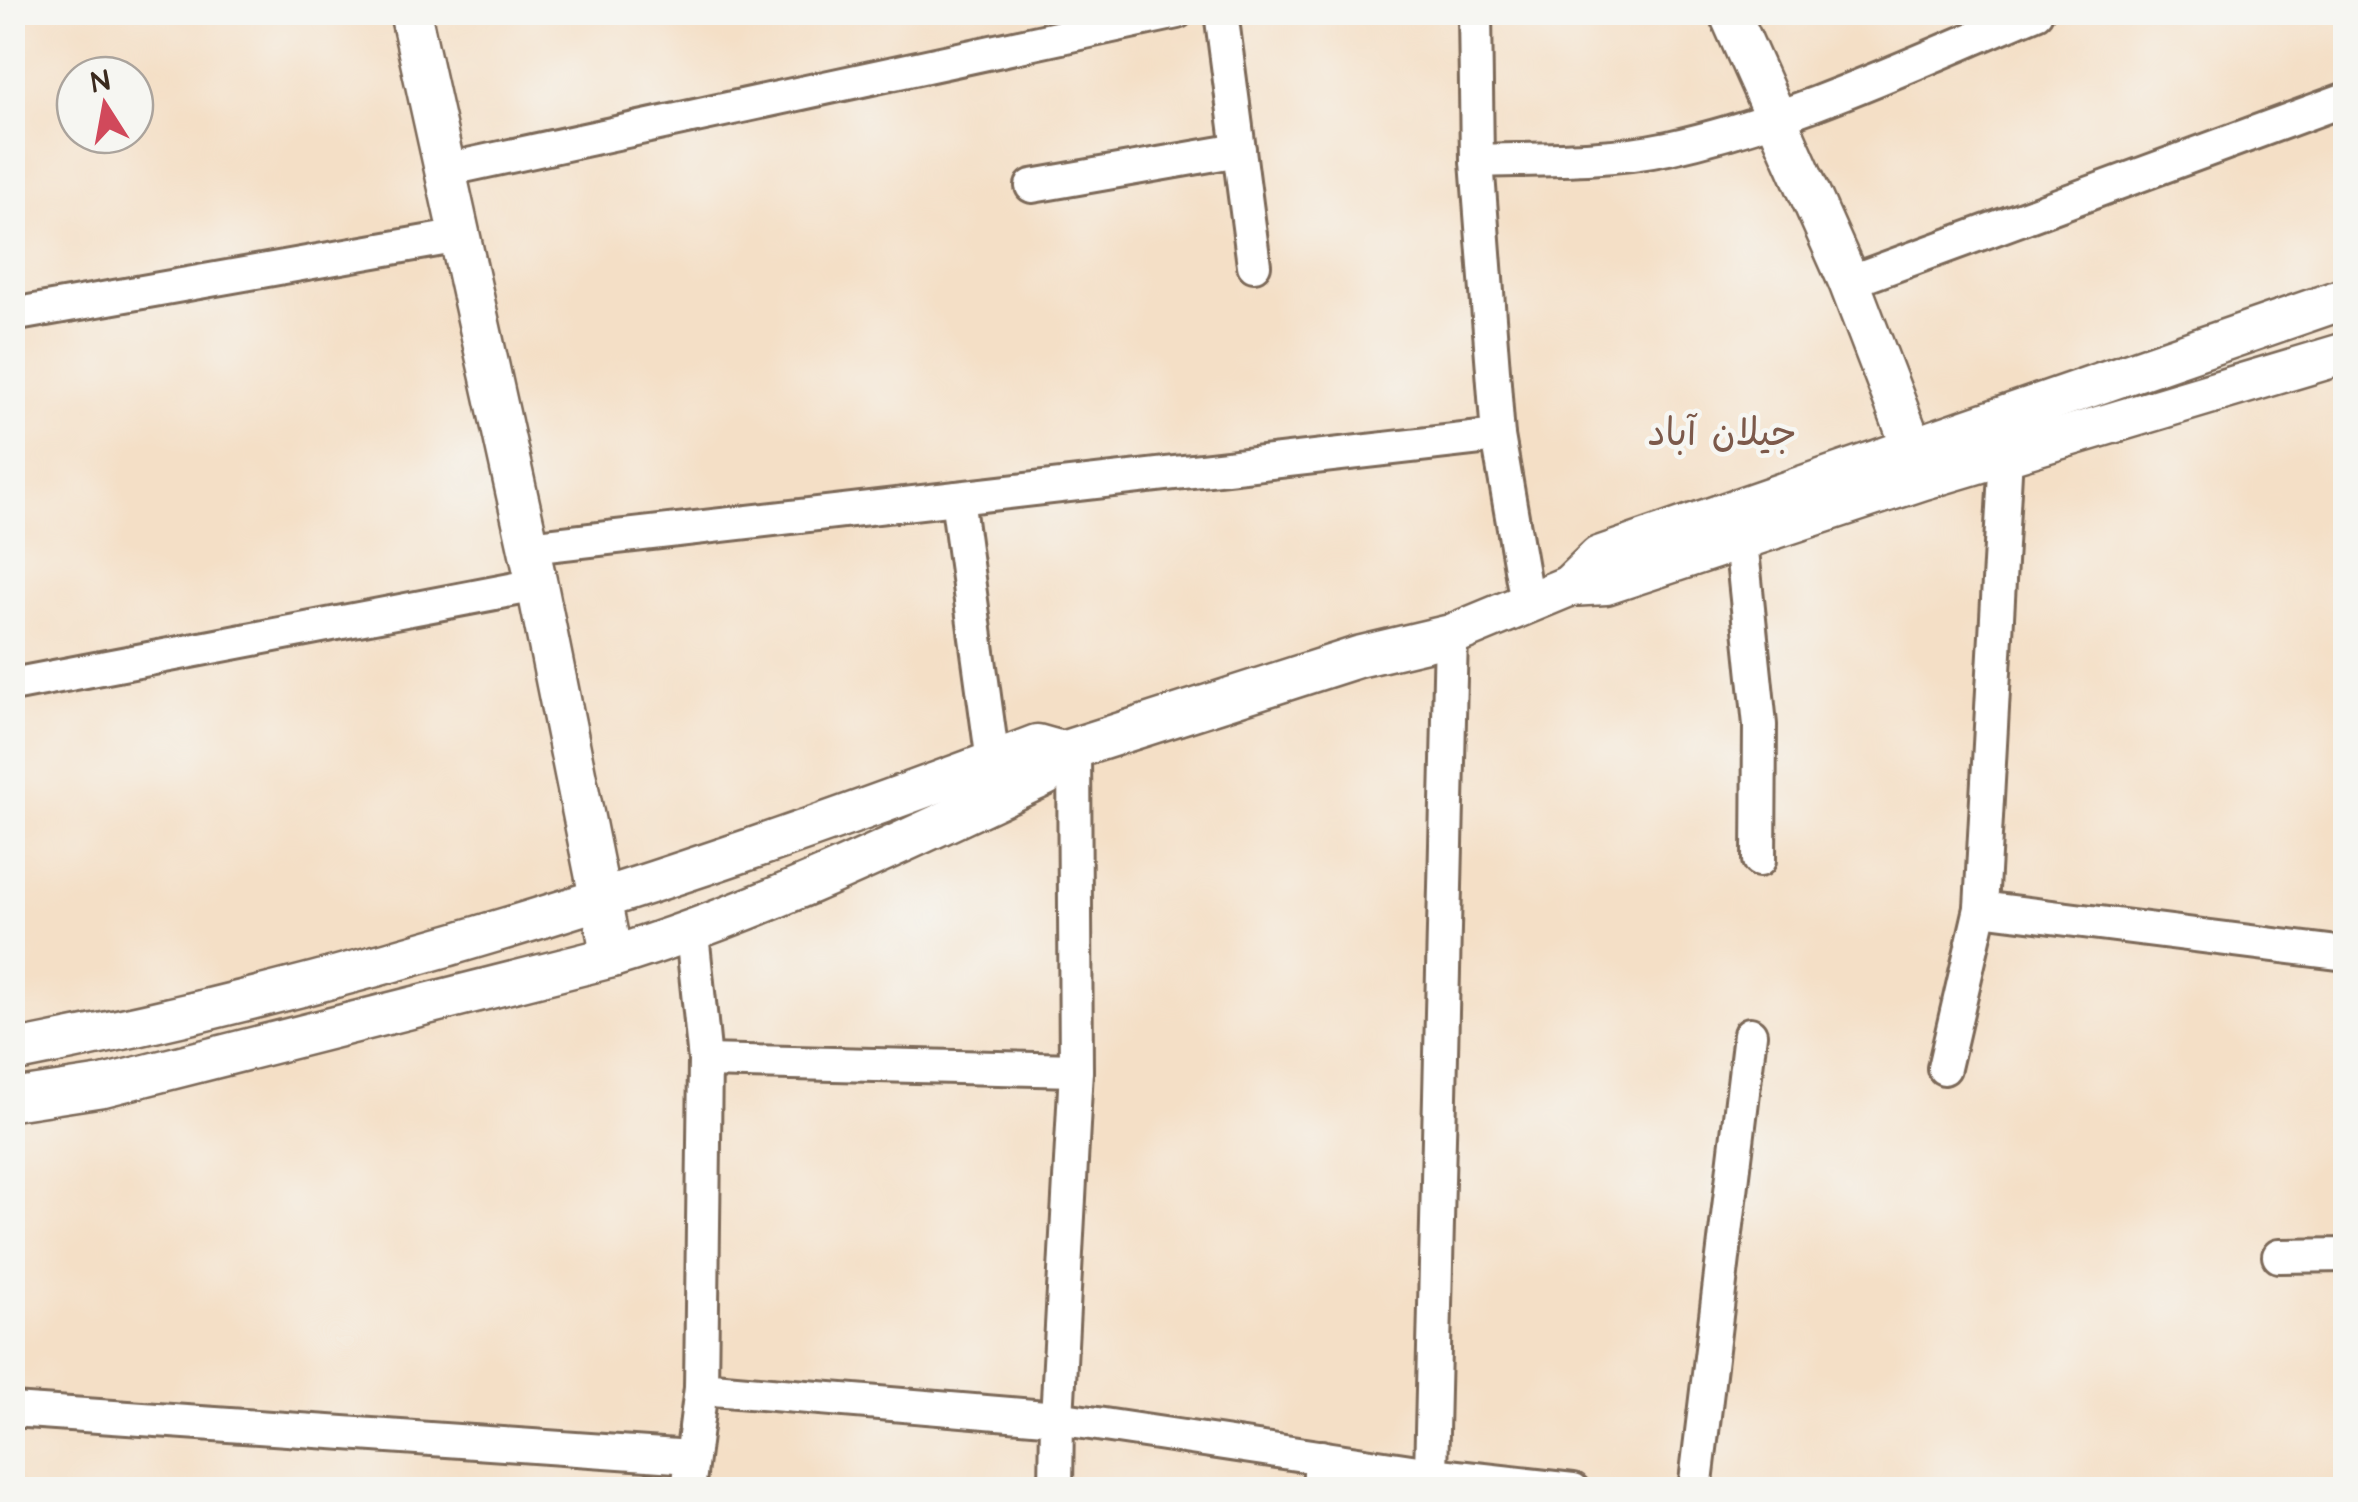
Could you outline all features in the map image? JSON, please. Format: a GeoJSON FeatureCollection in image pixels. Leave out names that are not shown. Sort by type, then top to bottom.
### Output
{"type":"FeatureCollection","features":[{"type":"Feature","properties":{"kind":"street"},"geometry":{"type":"LineString","coordinates":[[410,12],[533,566],[612,957]]}},
{"type":"Feature","properties":{"kind":"street"},"geometry":{"type":"LineString","coordinates":[[445,170],[1177,12]]}},
{"type":"Feature","properties":{"kind":"street"},"geometry":{"type":"LineString","coordinates":[[1221,12],[1254,265]]}},
{"type":"Feature","properties":{"kind":"street"},"geometry":{"type":"LineString","coordinates":[[1476,12],[1477,161],[1498,436],[1527,604]]}},
{"type":"Feature","properties":{"kind":"street"},"geometry":{"type":"LineString","coordinates":[[1730,12],[1849,282],[1918,462]]}},
{"type":"Feature","properties":{"kind":"street"},"geometry":{"type":"LineString","coordinates":[[1477,161],[1630,154],[1777,119],[2036,12]]}},
{"type":"Feature","properties":{"kind":"street"},"geometry":{"type":"LineString","coordinates":[[1849,282],[2346,99]]}},
{"type":"Feature","properties":{"kind":"street"},"geometry":{"type":"LineString","coordinates":[[1032,186],[1240,150]]}},
{"type":"Feature","properties":{"kind":"street"},"geometry":{"type":"LineString","coordinates":[[12,315],[460,236]]}},
{"type":"Feature","properties":{"kind":"street"},"geometry":{"type":"LineString","coordinates":[[12,1052],[150,1026],[600,900],[1037,745],[1068,750],[1358,657],[1451,635],[1570,586],[1606,584],[1742,541],[1918,462],[2346,298]]}},
{"type":"Feature","properties":{"kind":"street"},"geometry":{"type":"LineString","coordinates":[[1570,586],[1598,557],[1918,462],[2006,454],[2346,353]]}},
{"type":"Feature","properties":{"kind":"street"},"geometry":{"type":"LineString","coordinates":[[12,685],[533,566],[958,498],[1498,436]]}},
{"type":"Feature","properties":{"kind":"street"},"geometry":{"type":"LineString","coordinates":[[1944,1068],[1981,908],[2006,454]]}},
{"type":"Feature","properties":{"kind":"street"},"geometry":{"type":"LineString","coordinates":[[958,498],[993,762]]}},
{"type":"Feature","properties":{"kind":"street"},"geometry":{"type":"LineString","coordinates":[[1742,541],[1760,725],[1758,860]]}},
{"type":"Feature","properties":{"kind":"street"},"geometry":{"type":"LineString","coordinates":[[1431,1474],[1451,635]]}},
{"type":"Feature","properties":{"kind":"street"},"geometry":{"type":"LineString","coordinates":[[12,1100],[104,1086],[612,957],[706,926],[882,852],[1044,776],[1068,750]]}},
{"type":"Feature","properties":{"kind":"street"},"geometry":{"type":"LineString","coordinates":[[1056,1490],[1056,1418],[1076,1070],[1068,750]]}},
{"type":"Feature","properties":{"kind":"street"},"geometry":{"type":"LineString","coordinates":[[12,1410],[690,1473],[701,1388],[706,926],[713,862]]}},
{"type":"Feature","properties":{"kind":"street"},"geometry":{"type":"LineString","coordinates":[[1981,908],[2346,954]]}},
{"type":"Feature","properties":{"kind":"street"},"geometry":{"type":"LineString","coordinates":[[1696,1490],[1750,1034]]}},
{"type":"Feature","properties":{"kind":"street"},"geometry":{"type":"LineString","coordinates":[[705,1061],[1076,1070]]}},
{"type":"Feature","properties":{"kind":"street"},"geometry":{"type":"LineString","coordinates":[[2278,1256],[2346,1255]]}},
{"type":"Feature","properties":{"kind":"street"},"geometry":{"type":"LineString","coordinates":[[701,1388],[1056,1418],[1320,1473],[1431,1474],[1573,1490]]}},
{"type":"Feature","properties":{"kind":"district","name":"جیلان آباد"},"geometry":{"type":"Point","coordinates":[1722,434]}}]}
